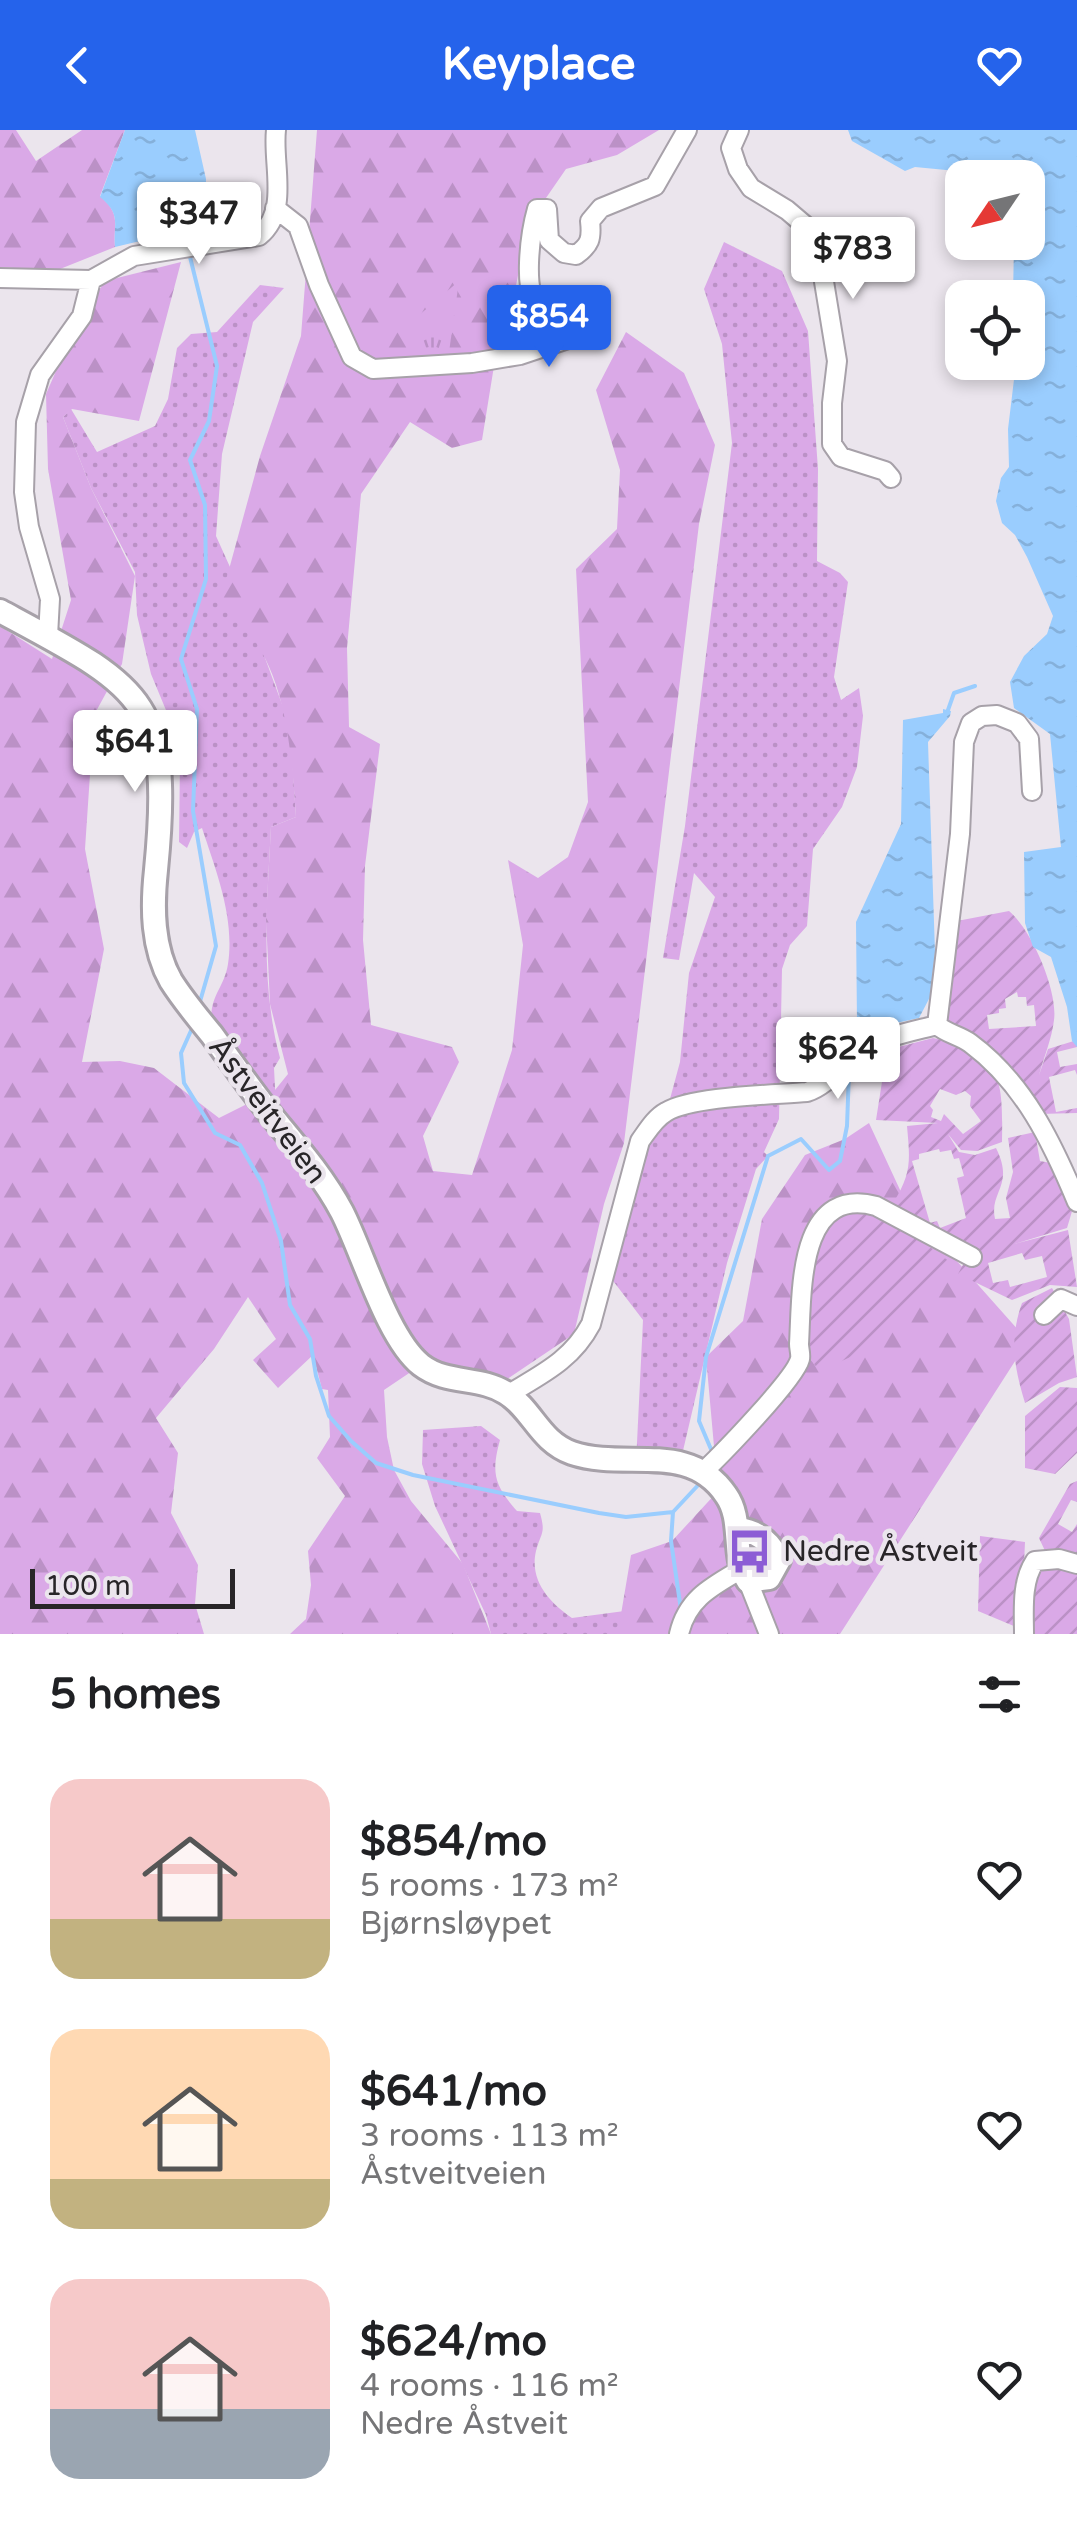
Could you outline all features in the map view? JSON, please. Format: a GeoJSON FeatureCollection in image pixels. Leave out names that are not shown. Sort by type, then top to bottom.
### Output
{"type":"FeatureCollection","features":[{"type":"Feature","properties":{"kind":"street"},"geometry":{"type":"LineString","coordinates":[[0,278],[91,280],[134,256],[258,236],[267,228],[279,199],[276,130]]}},
{"type":"Feature","properties":{"kind":"street"},"geometry":{"type":"LineString","coordinates":[[275,208],[298,226],[319,285],[352,357],[373,368],[472,363],[520,355],[576,336],[579,326],[566,317],[539,309],[531,298],[536,209],[546,209],[549,240],[564,252],[576,255],[592,238],[590,221],[601,208],[655,186],[687,130]]}},
{"type":"Feature","properties":{"kind":"street"},"geometry":{"type":"LineString","coordinates":[[739,130],[731,148],[738,169],[751,188],[807,227],[818,245],[838,361],[832,444],[840,456],[885,471],[891,478]]}},
{"type":"Feature","properties":{"kind":"street"},"geometry":{"type":"LineString","coordinates":[[48,636],[50,599],[29,527],[24,492],[26,422],[40,375],[82,316],[91,280]]}},
{"type":"Feature","properties":{"kind":"street","name":"Åstveitveien"},"geometry":{"type":"LineString","coordinates":[[0,611],[101,667],[129,690],[147,715],[162,780],[154,933],[170,978],[341,1210],[408,1350],[431,1372],[484,1383],[509,1394]]}},
{"type":"Feature","properties":{"kind":"street"},"geometry":{"type":"LineString","coordinates":[[936,1025],[960,834],[961,768],[966,732],[971,724],[982,716],[997,715],[1017,723],[1029,739],[1032,791]]}},
{"type":"Feature","properties":{"kind":"street"},"geometry":{"type":"LineString","coordinates":[[936,1025],[966,1040],[1010,1080],[1042,1124],[1077,1202]]}},
{"type":"Feature","properties":{"kind":"street"},"geometry":{"type":"LineString","coordinates":[[769,1634],[744,1575],[738,1529],[728,1496],[710,1471],[680,1460],[608,1459],[572,1453],[546,1439],[509,1394],[566,1359],[582,1342],[591,1324],[640,1140],[653,1123],[668,1111],[691,1103],[806,1092],[817,1088],[863,1049],[936,1025]]}},
{"type":"Feature","properties":{"kind":"street"},"geometry":{"type":"LineString","coordinates":[[710,1471],[800,1360],[804,1268],[817,1225],[825,1215],[838,1207],[862,1202],[972,1257]]}},
{"type":"Feature","properties":{"kind":"street"},"geometry":{"type":"LineString","coordinates":[[1044,1314],[1062,1299],[1077,1306]]}},
{"type":"Feature","properties":{"kind":"street"},"geometry":{"type":"LineString","coordinates":[[679,1634],[692,1602],[706,1590],[744,1575],[769,1578],[778,1560],[773,1548],[750,1530],[738,1529]]}},
{"type":"Feature","properties":{"kind":"street"},"geometry":{"type":"LineString","coordinates":[[1024,1634],[1024,1595],[1035,1561],[1059,1559],[1077,1564]]}},
{"type":"Feature","properties":{"kind":"green space"},"geometry":{"type":"Polygon","coordinates":[[[0,130],[16,130],[36,161],[82,130],[125,130],[100,196],[114,214],[115,247],[55,271],[0,267],[0,130]]]}},
{"type":"Feature","properties":{"kind":"green space"},"geometry":{"type":"Polygon","coordinates":[[[317,130],[659,130],[617,155],[566,169],[528,224],[513,301],[526,357],[494,366],[482,440],[452,448],[410,422],[361,494],[347,648],[349,727],[380,744],[365,866],[363,940],[371,1025],[452,1047],[459,1062],[423,1136],[433,1171],[472,1175],[512,1050],[523,945],[508,860],[538,878],[568,857],[588,802],[576,569],[617,529],[620,470],[596,390],[626,332],[684,373],[715,445],[699,524],[624,1143],[604,1204],[574,1334],[503,1382],[430,1359],[384,1390],[394,1470],[411,1501],[463,1564],[491,1634],[290,1634],[306,1619],[311,1585],[308,1551],[345,1496],[317,1458],[330,1437],[328,1390],[322,1389],[313,1355],[278,1388],[253,1360],[276,1339],[248,1297],[214,1349],[156,1418],[178,1453],[171,1513],[198,1565],[195,1604],[204,1634],[0,1634],[0,626],[52,659],[71,600],[48,469],[46,394],[73,332],[105,281],[181,262],[139,421],[72,409],[63,417],[91,488],[135,576],[122,664],[94,715],[85,849],[104,949],[82,1062],[120,1061],[154,1068],[219,1118],[275,1090],[288,1074],[270,1004],[266,919],[271,827],[296,817],[289,745],[279,695],[261,651],[245,628],[219,606],[260,456],[301,336],[317,130]]]}},
{"type":"Feature","properties":{"kind":"green space"},"geometry":{"type":"Polygon","coordinates":[[[724,242],[782,271],[808,331],[818,469],[817,561],[848,582],[834,677],[841,700],[859,688],[863,716],[857,767],[842,807],[813,849],[807,926],[790,945],[782,969],[779,1119],[764,1152],[768,1156],[756,1169],[727,1263],[678,1472],[636,1463],[643,1320],[604,1269],[640,1141],[667,1110],[680,1062],[689,973],[715,897],[694,873],[679,960],[663,958],[685,826],[732,443],[722,344],[704,289],[724,242]]]}},
{"type":"Feature","properties":{"kind":"green space"},"geometry":{"type":"Polygon","coordinates":[[[459,281],[449,352],[424,347],[406,334],[411,322],[459,281]]]}},
{"type":"Feature","properties":{"kind":"green space"},"geometry":{"type":"Polygon","coordinates":[[[260,285],[284,288],[253,322],[222,454],[216,536],[290,726],[296,817],[271,827],[267,914],[267,972],[280,1058],[274,1068],[276,1107],[231,1057],[213,1029],[212,1009],[228,964],[229,929],[223,895],[202,828],[194,832],[187,848],[179,842],[180,761],[168,715],[151,674],[137,615],[135,572],[91,488],[63,417],[71,409],[97,452],[155,426],[168,399],[177,348],[191,334],[217,332],[260,285]]]}},
{"type":"Feature","properties":{"kind":"green space"},"geometry":{"type":"Polygon","coordinates":[[[1009,911],[1026,932],[1048,978],[1054,1008],[1052,1034],[1039,1075],[1048,1049],[1077,1040],[1077,1047],[1057,1052],[1060,1067],[1077,1064],[1077,1075],[1075,1070],[1049,1077],[1056,1112],[1077,1108],[1077,1113],[1039,1114],[946,1023],[957,921],[1009,911]],[[1017,992],[1005,999],[1006,1008],[987,1015],[989,1029],[1036,1026],[1034,1005],[1027,1006],[1026,997],[1018,997],[1017,992]]]}},
{"type":"Feature","properties":{"kind":"green space"},"geometry":{"type":"Polygon","coordinates":[[[933,1038],[956,1044],[986,1061],[999,1085],[1002,1142],[977,1151],[961,1150],[948,1134],[959,1152],[975,1155],[996,1148],[1003,1171],[995,1219],[1010,1218],[1006,1198],[1013,1172],[1008,1138],[1035,1132],[1040,1161],[1056,1164],[1073,1208],[1067,1228],[1014,1244],[1068,1230],[1077,1287],[1050,1285],[1012,1300],[958,1274],[972,1248],[897,1215],[893,1203],[908,1166],[907,1126],[938,1123],[876,1120],[887,1050],[933,1038]],[[940,1089],[930,1106],[931,1117],[941,1121],[944,1114],[963,1134],[981,1121],[965,1091],[956,1095],[940,1089]],[[951,1150],[919,1154],[919,1159],[912,1161],[930,1223],[937,1221],[940,1228],[966,1218],[957,1178],[964,1176],[959,1158],[954,1159],[951,1150]],[[1022,1253],[988,1263],[993,1283],[1008,1280],[1010,1287],[1047,1277],[1042,1256],[1025,1260],[1022,1253]]]}},
{"type":"Feature","properties":{"kind":"green space"},"geometry":{"type":"Polygon","coordinates":[[[869,1123],[907,1205],[1028,1341],[840,1634],[622,1634],[618,1632],[631,1555],[672,1541],[718,1491],[706,1357],[743,1321],[762,1219],[805,1155],[845,1139],[869,1123]]]}},
{"type":"Feature","properties":{"kind":"green space"},"geometry":{"type":"Polygon","coordinates":[[[880,1210],[950,1262],[939,1284],[872,1347],[820,1371],[803,1351],[811,1256],[825,1214],[880,1210]]]}},
{"type":"Feature","properties":{"kind":"green space"},"geometry":{"type":"Polygon","coordinates":[[[1052,1288],[1069,1319],[1077,1377],[1025,1403],[1015,1353],[1018,1316],[1022,1303],[1052,1288]]]}},
{"type":"Feature","properties":{"kind":"green space"},"geometry":{"type":"Polygon","coordinates":[[[1060,1387],[1077,1388],[1077,1453],[1055,1474],[1025,1468],[1025,1416],[1060,1387]]]}},
{"type":"Feature","properties":{"kind":"green space"},"geometry":{"type":"Polygon","coordinates":[[[481,1426],[500,1440],[495,1470],[503,1494],[517,1511],[540,1513],[543,1529],[535,1562],[543,1590],[572,1618],[632,1610],[636,1634],[491,1634],[486,1615],[435,1506],[422,1464],[423,1430],[481,1426]]]}},
{"type":"Feature","properties":{"kind":"green space"},"geometry":{"type":"Polygon","coordinates":[[[1077,1481],[1077,1502],[1071,1500],[1058,1524],[1072,1532],[1077,1524],[1077,1557],[1046,1553],[1039,1538],[1070,1484],[1077,1481]]]}},
{"type":"Feature","properties":{"kind":"green space"},"geometry":{"type":"Polygon","coordinates":[[[980,1536],[1025,1542],[1021,1629],[978,1611],[980,1536]]]}},
{"type":"Feature","properties":{"kind":"green space"},"geometry":{"type":"Polygon","coordinates":[[[1042,1565],[1077,1567],[1077,1634],[1031,1634],[1027,1598],[1042,1565]]]}},
{"type":"Feature","properties":{"kind":"water"},"geometry":{"type":"Polygon","coordinates":[[[125,130],[195,130],[206,179],[205,232],[115,247],[114,214],[100,197],[125,130]]]}},
{"type":"Feature","properties":{"kind":"water"},"geometry":{"type":"Polygon","coordinates":[[[848,130],[1077,130],[1077,1047],[1072,1041],[1067,1007],[1051,957],[1033,947],[1025,923],[1024,852],[1061,847],[1050,734],[1014,708],[1010,682],[1024,656],[1047,634],[1053,616],[1015,535],[1002,523],[996,501],[1001,478],[1009,467],[1008,429],[1014,380],[1045,380],[1045,280],[1013,280],[1014,260],[1045,260],[1045,160],[945,160],[945,170],[915,167],[905,171],[852,141],[848,130]]]}},
{"type":"Feature","properties":{"kind":"water"},"geometry":{"type":"Polygon","coordinates":[[[943,709],[951,711],[950,716],[928,742],[935,952],[930,997],[919,1018],[873,1028],[857,1024],[856,922],[901,824],[903,720],[943,713],[943,709]]]}},
{"type":"Feature","properties":{"kind":"waterway"},"geometry":{"type":"LineString","coordinates":[[190,257],[217,366],[209,421],[190,460],[205,505],[206,579],[181,659],[197,709],[193,811],[216,946],[199,1005]]}},
{"type":"Feature","properties":{"kind":"waterway"},"geometry":{"type":"LineString","coordinates":[[948,710],[954,693],[975,686]]}},
{"type":"Feature","properties":{"kind":"waterway"},"geometry":{"type":"LineString","coordinates":[[194,1024],[181,1053],[184,1083],[215,1133],[240,1145],[262,1183],[281,1241],[290,1305],[310,1339],[316,1376],[329,1416],[351,1441],[376,1463],[413,1475],[626,1517],[673,1512],[702,1481]]}},
{"type":"Feature","properties":{"kind":"waterway"},"geometry":{"type":"LineString","coordinates":[[855,1036],[857,1024]]}},
{"type":"Feature","properties":{"kind":"waterway"},"geometry":{"type":"LineString","coordinates":[[713,1454],[699,1421],[706,1357],[768,1156],[801,1139],[829,1170],[840,1161],[847,1126],[849,1072]]}},
{"type":"Feature","properties":{"kind":"waterway"},"geometry":{"type":"LineString","coordinates":[[673,1512],[671,1541],[681,1610]]}},
{"type":"Feature","properties":{"kind":"place","name":"Nedre Åstveit"},"geometry":{"type":"Point","coordinates":[750,1551]}}]}
